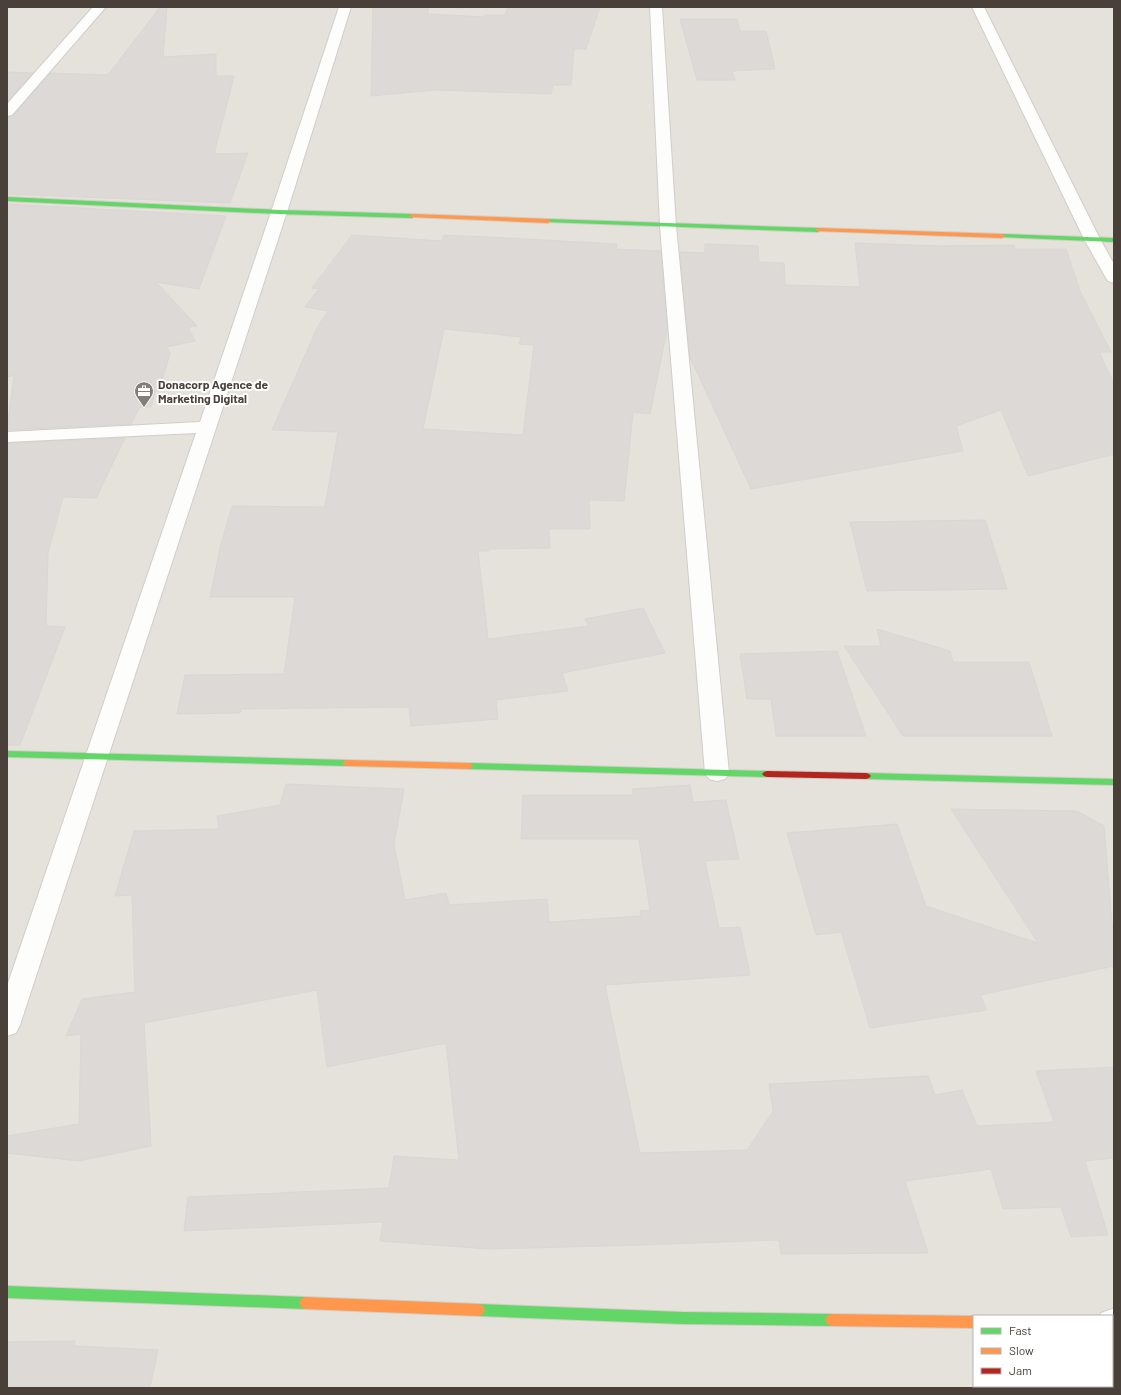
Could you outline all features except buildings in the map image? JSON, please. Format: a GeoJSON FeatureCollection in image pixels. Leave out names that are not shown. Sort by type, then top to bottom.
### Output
{"type":"FeatureCollection","features":[{"type":"Feature","properties":{"kind":"street"},"geometry":{"type":"LineString","coordinates":[[7,112],[100,7]]}},
{"type":"Feature","properties":{"kind":"street"},"geometry":{"type":"LineString","coordinates":[[7,1025],[279,212],[345,7]]}},
{"type":"Feature","properties":{"kind":"street"},"geometry":{"type":"LineString","coordinates":[[656,7],[668,226],[717,773]]}},
{"type":"Feature","properties":{"kind":"street"},"geometry":{"type":"LineString","coordinates":[[978,7],[1092,239],[1114,278]]}},
{"type":"Feature","properties":{"kind":"street"},"geometry":{"type":"LineString","coordinates":[[7,199],[279,212],[1114,240]]}},
{"type":"Feature","properties":{"kind":"street"},"geometry":{"type":"LineString","coordinates":[[7,437],[207,427]]}},
{"type":"Feature","properties":{"kind":"street"},"geometry":{"type":"LineString","coordinates":[[7,754],[1114,782]]}},
{"type":"Feature","properties":{"kind":"street"},"geometry":{"type":"LineString","coordinates":[[7,1292],[682,1318],[973,1322]]}},
{"type":"Feature","properties":{"kind":"shaded area"},"geometry":{"type":"Polygon","coordinates":[[[7,7],[1114,7],[1114,1388],[7,1388],[7,7]]]}},
{"type":"Feature","properties":{"kind":"traffic: fast"},"geometry":{"type":"LineString","coordinates":[[7,199],[279,212],[412,216]]}},
{"type":"Feature","properties":{"kind":"traffic: fast"},"geometry":{"type":"LineString","coordinates":[[548,221],[818,230]]}},
{"type":"Feature","properties":{"kind":"traffic: fast"},"geometry":{"type":"LineString","coordinates":[[1002,236],[1114,240]]}},
{"type":"Feature","properties":{"kind":"traffic: fast"},"geometry":{"type":"LineString","coordinates":[[7,754],[347,763]]}},
{"type":"Feature","properties":{"kind":"traffic: fast"},"geometry":{"type":"LineString","coordinates":[[468,766],[767,774]]}},
{"type":"Feature","properties":{"kind":"traffic: fast"},"geometry":{"type":"LineString","coordinates":[[866,776],[1114,782]]}},
{"type":"Feature","properties":{"kind":"traffic: fast"},"geometry":{"type":"LineString","coordinates":[[7,1292],[305,1303]]}},
{"type":"Feature","properties":{"kind":"traffic: fast"},"geometry":{"type":"LineString","coordinates":[[479,1310],[682,1318],[831,1320]]}},
{"type":"Feature","properties":{"kind":"traffic: slow"},"geometry":{"type":"LineString","coordinates":[[412,216],[548,221]]}},
{"type":"Feature","properties":{"kind":"traffic: slow"},"geometry":{"type":"LineString","coordinates":[[818,230],[1002,236]]}},
{"type":"Feature","properties":{"kind":"traffic: slow"},"geometry":{"type":"LineString","coordinates":[[347,763],[468,766]]}},
{"type":"Feature","properties":{"kind":"traffic: slow"},"geometry":{"type":"LineString","coordinates":[[305,1303],[479,1310]]}},
{"type":"Feature","properties":{"kind":"traffic: slow"},"geometry":{"type":"LineString","coordinates":[[831,1320],[973,1322]]}},
{"type":"Feature","properties":{"kind":"traffic: jam"},"geometry":{"type":"LineString","coordinates":[[767,774],[866,776]]}},
{"type":"Feature","properties":{"kind":"place","name":"Donacorp Agence de Marketing Digital"},"geometry":{"type":"Point","coordinates":[144,408]}}]}
